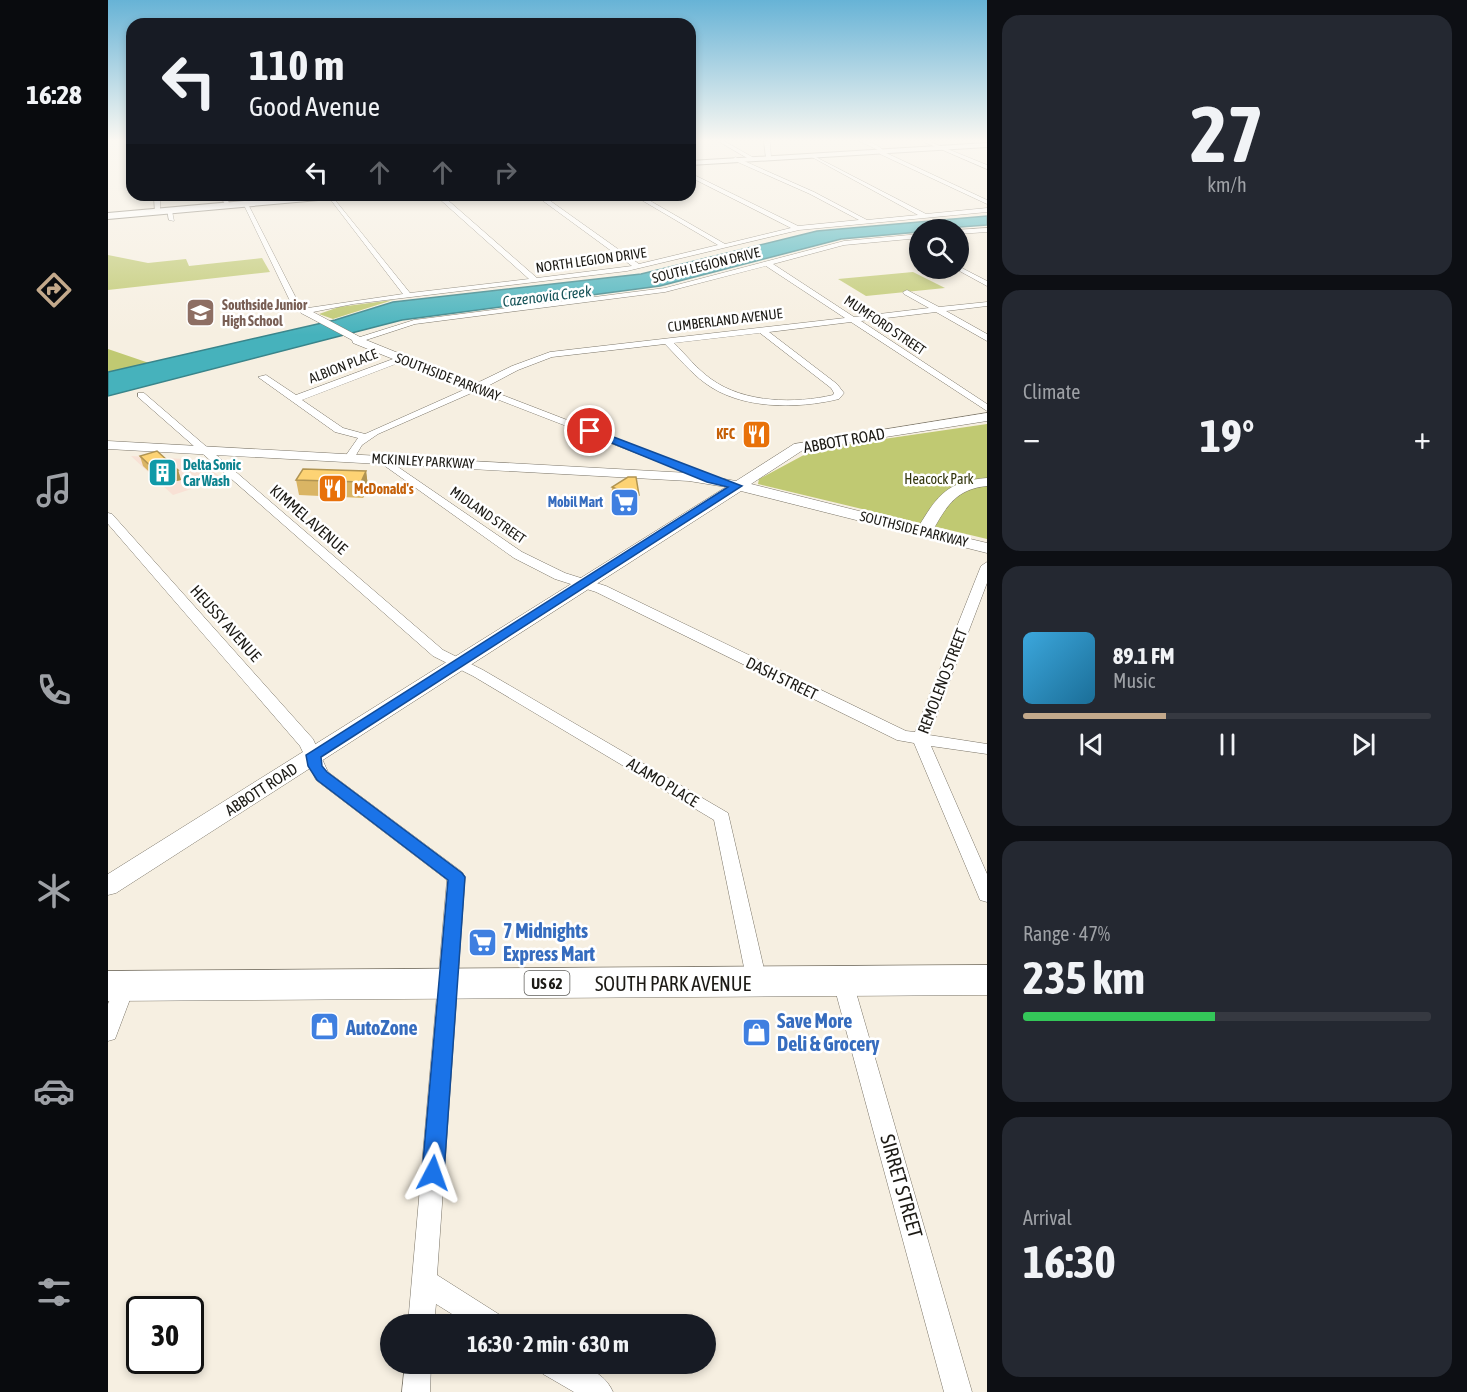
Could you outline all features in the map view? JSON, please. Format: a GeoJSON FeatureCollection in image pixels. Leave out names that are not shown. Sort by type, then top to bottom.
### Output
{"type":"FeatureCollection","features":[{"type":"Feature","properties":{"kind":"main road"},"geometry":{"type":"LineString","coordinates":[[108,216],[158,212],[171,215],[223,206]]}},
{"type":"Feature","properties":{"kind":"main road","name":"SOUTH PARK AVENUE"},"geometry":{"type":"LineString","coordinates":[[116,986],[987,980]]}},
{"type":"Feature","properties":{"kind":"street"},"geometry":{"type":"LineString","coordinates":[[158,206],[158,212]]}},
{"type":"Feature","properties":{"kind":"street","name":"SOUTHSIDE PARKWAY"},"geometry":{"type":"LineString","coordinates":[[246,206],[294,301],[304,311],[346,336],[711,480]]}},
{"type":"Feature","properties":{"kind":"street"},"geometry":{"type":"LineString","coordinates":[[337,206],[408,295]]}},
{"type":"Feature","properties":{"kind":"street"},"geometry":{"type":"LineString","coordinates":[[451,206],[535,280]]}},
{"type":"Feature","properties":{"kind":"street"},"geometry":{"type":"LineString","coordinates":[[553,206],[638,267]]}},
{"type":"Feature","properties":{"kind":"street"},"geometry":{"type":"LineString","coordinates":[[655,206],[724,246]]}},
{"type":"Feature","properties":{"kind":"street"},"geometry":{"type":"LineString","coordinates":[[753,206],[797,228]]}},
{"type":"Feature","properties":{"kind":"street"},"geometry":{"type":"LineString","coordinates":[[837,206],[878,228]]}},
{"type":"Feature","properties":{"kind":"street"},"geometry":{"type":"LineString","coordinates":[[907,206],[925,216]]}},
{"type":"Feature","properties":{"kind":"street","name":"NORTH LEGION DRIVE"},"geometry":{"type":"LineString","coordinates":[[304,311],[408,295],[638,267],[797,228],[987,210]]}},
{"type":"Feature","properties":{"kind":"street"},"geometry":{"type":"LineString","coordinates":[[969,231],[987,230]]}},
{"type":"Feature","properties":{"kind":"street"},"geometry":{"type":"LineString","coordinates":[[974,231],[987,237]]}},
{"type":"Feature","properties":{"kind":"street"},"geometry":{"type":"LineString","coordinates":[[886,232],[909,244]]}},
{"type":"Feature","properties":{"kind":"street","name":"SOUTH LEGION DRIVE"},"geometry":{"type":"LineString","coordinates":[[356,341],[414,322],[665,290],[844,243],[909,236]]}},
{"type":"Feature","properties":{"kind":"street","name":"MUMFORD STREET"},"geometry":{"type":"LineString","coordinates":[[768,264],[987,408]]}},
{"type":"Feature","properties":{"kind":"street"},"geometry":{"type":"LineString","coordinates":[[969,274],[987,284]]}},
{"type":"Feature","properties":{"kind":"street"},"geometry":{"type":"LineString","coordinates":[[907,292],[987,338]]}},
{"type":"Feature","properties":{"kind":"street","name":"CUMBERLAND AVENUE"},"geometry":{"type":"LineString","coordinates":[[365,437],[550,355],[987,304]]}},
{"type":"Feature","properties":{"kind":"street"},"geometry":{"type":"LineString","coordinates":[[667,341],[714,385],[745,396],[786,403],[836,396],[839,393],[834,386],[761,330]]}},
{"type":"Feature","properties":{"kind":"street","name":"ALBION PLACE"},"geometry":{"type":"LineString","coordinates":[[295,399],[401,359]]}},
{"type":"Feature","properties":{"kind":"street"},"geometry":{"type":"LineString","coordinates":[[263,377],[345,433],[365,437],[349,458]]}},
{"type":"Feature","properties":{"kind":"street","name":"KIMMEL AVENUE"},"geometry":{"type":"LineString","coordinates":[[141,396],[438,653],[457,664]]}},
{"type":"Feature","properties":{"kind":"street","name":"ABBOTT ROAD"},"geometry":{"type":"LineString","coordinates":[[108,886],[737,486],[807,444],[987,417]]}},
{"type":"Feature","properties":{"kind":"street","name":"MCKINLEY PARKWAY"},"geometry":{"type":"LineString","coordinates":[[108,445],[642,473],[711,480],[737,486]]}},
{"type":"Feature","properties":{"kind":"street","name":"MIDLAND STREET"},"geometry":{"type":"LineString","coordinates":[[382,459],[518,555],[584,583]]}},
{"type":"Feature","properties":{"kind":"street"},"geometry":{"type":"LineString","coordinates":[[924,532],[940,504],[952,490],[987,482]]}},
{"type":"Feature","properties":{"kind":"street","name":"SOUTHSIDE PARKWAY"},"geometry":{"type":"LineString","coordinates":[[737,486],[987,548]]}},
{"type":"Feature","properties":{"kind":"street","name":"HEUSSY AVENUE"},"geometry":{"type":"LineString","coordinates":[[108,517],[308,742],[314,755],[315,766],[322,776],[456,877],[448,984]]}},
{"type":"Feature","properties":{"kind":"street","name":"REMOLENO STREET"},"geometry":{"type":"LineString","coordinates":[[987,566],[920,739],[987,895]]}},
{"type":"Feature","properties":{"kind":"street","name":"DASH STREET"},"geometry":{"type":"LineString","coordinates":[[584,583],[601,589],[894,732],[920,739],[987,749]]}},
{"type":"Feature","properties":{"kind":"street","name":"ALAMO PLACE"},"geometry":{"type":"LineString","coordinates":[[457,664],[478,673],[722,817],[757,982]]}},
{"type":"Feature","properties":{"kind":"street","name":"SIRRET STREET"},"geometry":{"type":"LineString","coordinates":[[843,982],[958,1392]]}},
{"type":"Feature","properties":{"kind":"street"},"geometry":{"type":"LineString","coordinates":[[422,1314],[448,984]]}},
{"type":"Feature","properties":{"kind":"street"},"geometry":{"type":"LineString","coordinates":[[108,1032],[116,986]]}},
{"type":"Feature","properties":{"kind":"street"},"geometry":{"type":"LineString","coordinates":[[425,1282],[475,1314]]}},
{"type":"Feature","properties":{"kind":"street"},"geometry":{"type":"LineString","coordinates":[[416,1392],[417,1374]]}},
{"type":"Feature","properties":{"kind":"street"},"geometry":{"type":"LineString","coordinates":[[569,1374],[599,1392]]}},
{"type":"Feature","properties":{"kind":"shaded area"},"geometry":{"type":"Polygon","coordinates":[[[131,456],[201,460],[222,479],[173,495],[131,456]]]}},
{"type":"Feature","properties":{"kind":"green space"},"geometry":{"type":"Polygon","coordinates":[[[108,255],[148,263],[186,259],[189,266],[262,258],[270,272],[108,290],[108,255]]]}},
{"type":"Feature","properties":{"kind":"green space"},"geometry":{"type":"Polygon","coordinates":[[[909,272],[909,279],[927,279],[945,288],[866,296],[838,279],[909,272]]]}},
{"type":"Feature","properties":{"kind":"green space"},"geometry":{"type":"Polygon","coordinates":[[[393,300],[333,319],[319,314],[339,307],[393,300]]]}},
{"type":"Feature","properties":{"kind":"green space"},"geometry":{"type":"Polygon","coordinates":[[[108,349],[149,363],[108,372],[108,349]]]}},
{"type":"Feature","properties":{"kind":"green space","name":"Heacock Park"},"geometry":{"type":"Polygon","coordinates":[[[987,424],[987,539],[758,484],[759,479],[815,449],[987,424]]]}},
{"type":"Feature","properties":{"kind":"water"},"geometry":{"type":"Polygon","coordinates":[[[987,216],[987,225],[969,226],[969,219],[953,219],[987,216]]]}},
{"type":"Feature","properties":{"kind":"water","name":"Cazenovia Creek"},"geometry":{"type":"Polygon","coordinates":[[[909,223],[909,233],[841,239],[660,286],[402,320],[108,396],[108,372],[335,320],[393,302],[641,274],[817,231],[909,223]]]}},
{"type":"Feature","properties":{"kind":"building"},"geometry":{"type":"Polygon","coordinates":[[[157,451],[178,470],[159,474],[140,456],[157,451]]]}},
{"type":"Feature","properties":{"kind":"building"},"geometry":{"type":"Polygon","coordinates":[[[303,469],[366,471],[361,482],[296,480],[303,469]]]}},
{"type":"Feature","properties":{"kind":"building"},"geometry":{"type":"Polygon","coordinates":[[[628,477],[636,477],[639,495],[631,495],[612,487],[628,477]]]}},
{"type":"Feature","properties":{"kind":"place","name":"Southside Junior High School"},"geometry":{"type":"Point","coordinates":[201,313]}},
{"type":"Feature","properties":{"kind":"place","name":"KFC"},"geometry":{"type":"Point","coordinates":[756,434]}},
{"type":"Feature","properties":{"kind":"place","name":"Delta Sonic Car Wash"},"geometry":{"type":"Point","coordinates":[162,473]}},
{"type":"Feature","properties":{"kind":"place","name":"McDonald's"},"geometry":{"type":"Point","coordinates":[333,489]}},
{"type":"Feature","properties":{"kind":"place","name":"Mobil Mart"},"geometry":{"type":"Point","coordinates":[624,502]}},
{"type":"Feature","properties":{"kind":"place","name":"7 Midnights Express Mart"},"geometry":{"type":"Point","coordinates":[482,942]}},
{"type":"Feature","properties":{"kind":"place","name":"AutoZone"},"geometry":{"type":"Point","coordinates":[325,1027]}},
{"type":"Feature","properties":{"kind":"place","name":"Save More Deli & Grocery"},"geometry":{"type":"Point","coordinates":[756,1032]}},
{"type":"Feature","properties":{"kind":"route"},"geometry":{"type":"LineString","coordinates":[[433,1173],[456,877],[322,776],[315,766],[314,755],[737,486],[711,480],[590,431]]}}]}
